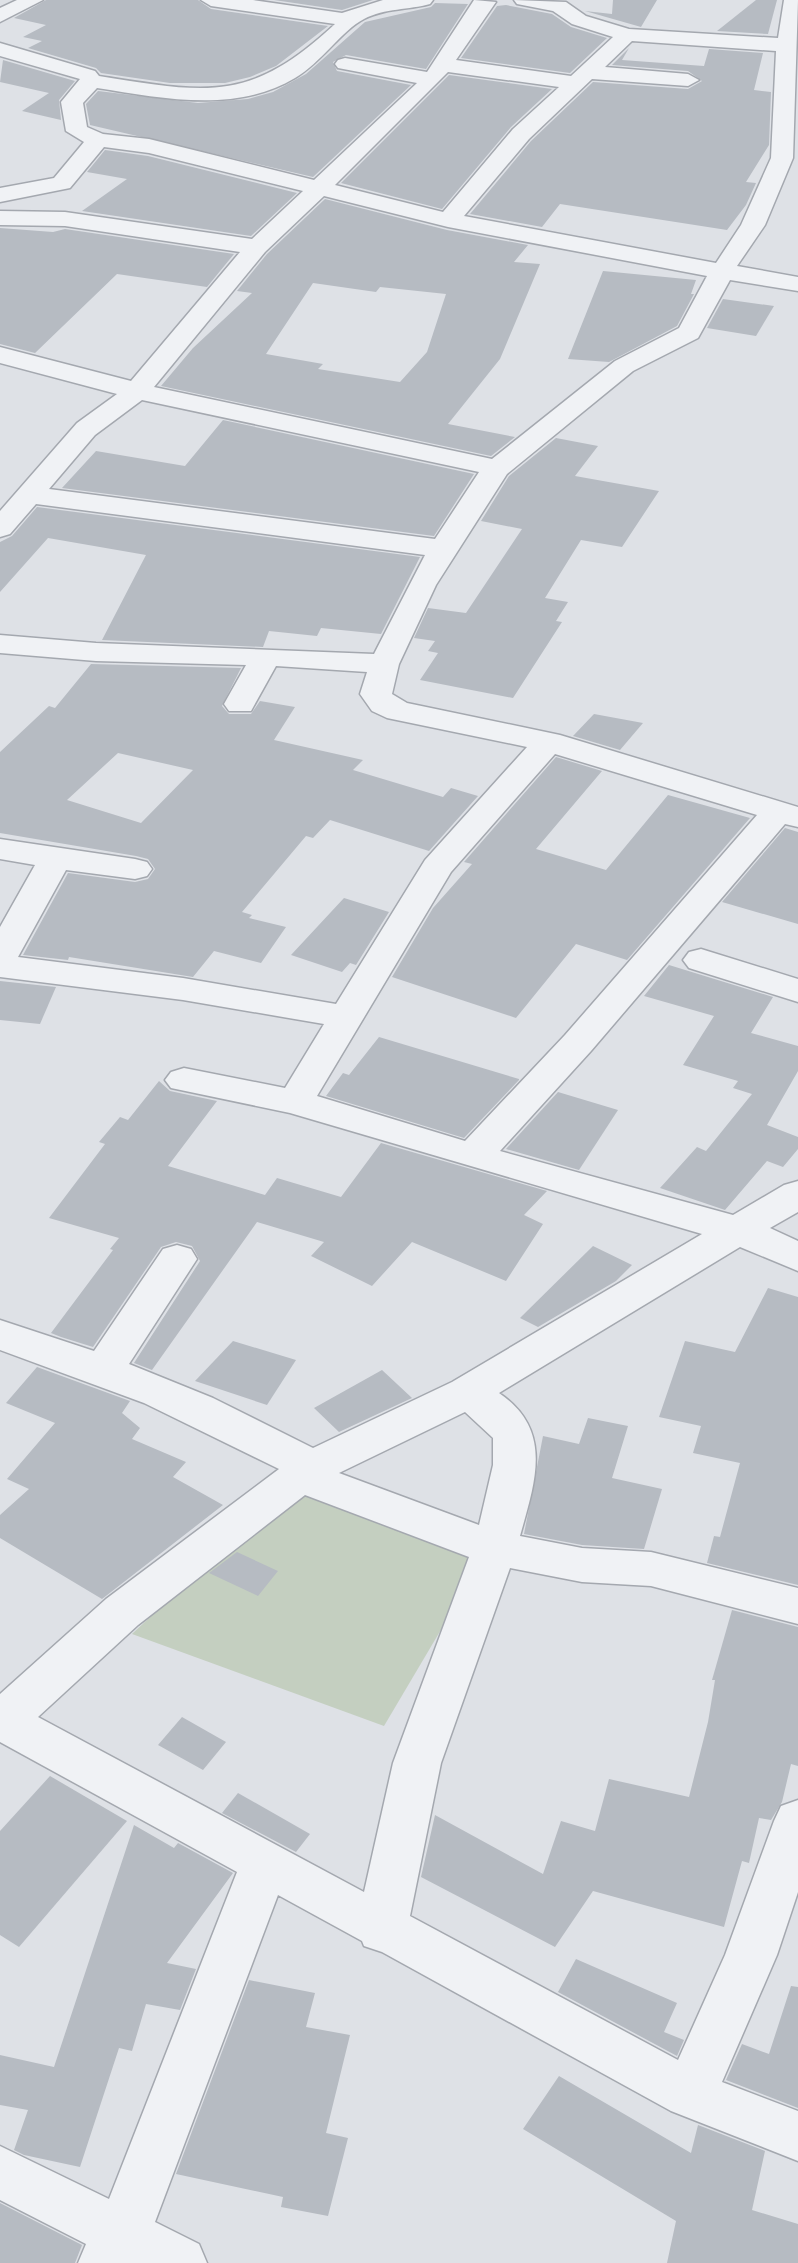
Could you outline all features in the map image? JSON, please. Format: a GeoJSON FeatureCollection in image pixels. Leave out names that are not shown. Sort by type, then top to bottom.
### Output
{"type":"FeatureCollection","features":[{"type":"Feature","properties":{"kind":"street"},"geometry":{"type":"LineString","coordinates":[[0,16],[33,0]]}},
{"type":"Feature","properties":{"kind":"street"},"geometry":{"type":"LineString","coordinates":[[0,49],[75,68],[92,81],[165,92],[208,93],[247,88],[291,71],[352,19],[391,4],[423,0]]}},
{"type":"Feature","properties":{"kind":"street"},"geometry":{"type":"LineString","coordinates":[[0,528],[86,429],[137,391],[257,247],[441,67],[486,2],[484,0]]}},
{"type":"Feature","properties":{"kind":"street"},"geometry":{"type":"LineString","coordinates":[[524,0],[559,6],[579,20],[627,35],[787,45]]}},
{"type":"Feature","properties":{"kind":"street"},"geometry":{"type":"LineString","coordinates":[[473,1156],[788,814],[549,742],[398,711],[383,704],[376,694],[384,664],[441,548],[497,468],[624,366],[644,353],[682,339],[753,225],[782,158],[787,45],[794,0]]}},
{"type":"Feature","properties":{"kind":"street"},"geometry":{"type":"LineString","coordinates":[[221,1],[352,19]]}},
{"type":"Feature","properties":{"kind":"street"},"geometry":{"type":"LineString","coordinates":[[448,220],[513,143],[627,35]]}},
{"type":"Feature","properties":{"kind":"street"},"geometry":{"type":"LineString","coordinates":[[421,53],[441,67]]}},
{"type":"Feature","properties":{"kind":"street"},"geometry":{"type":"LineString","coordinates":[[345,64],[688,80]]}},
{"type":"Feature","properties":{"kind":"street"},"geometry":{"type":"LineString","coordinates":[[92,81],[72,102],[72,112],[77,131],[98,140],[149,146],[448,220],[798,284]]}},
{"type":"Feature","properties":{"kind":"street"},"geometry":{"type":"LineString","coordinates":[[0,195],[62,183],[98,140]]}},
{"type":"Feature","properties":{"kind":"street"},"geometry":{"type":"LineString","coordinates":[[0,218],[65,219],[257,247]]}},
{"type":"Feature","properties":{"kind":"street"},"geometry":{"type":"LineString","coordinates":[[0,355],[137,391],[497,468]]}},
{"type":"Feature","properties":{"kind":"street"},"geometry":{"type":"LineString","coordinates":[[29,495],[441,548]]}},
{"type":"Feature","properties":{"kind":"street"},"geometry":{"type":"LineString","coordinates":[[0,644],[163,656],[266,657],[384,664]]}},
{"type":"Feature","properties":{"kind":"street"},"geometry":{"type":"LineString","coordinates":[[240,704],[266,657]]}},
{"type":"Feature","properties":{"kind":"street"},"geometry":{"type":"LineString","coordinates":[[295,1102],[437,867],[549,742]]}},
{"type":"Feature","properties":{"kind":"street"},"geometry":{"type":"LineString","coordinates":[[0,849],[135,869]]}},
{"type":"Feature","properties":{"kind":"street"},"geometry":{"type":"LineString","coordinates":[[0,958],[56,859]]}},
{"type":"Feature","properties":{"kind":"street"},"geometry":{"type":"LineString","coordinates":[[701,960],[798,991]]}},
{"type":"Feature","properties":{"kind":"street"},"geometry":{"type":"LineString","coordinates":[[0,966],[183,989],[346,1017]]}},
{"type":"Feature","properties":{"kind":"street"},"geometry":{"type":"LineString","coordinates":[[184,1080],[295,1102],[473,1156],[741,1231],[798,1257]]}},
{"type":"Feature","properties":{"kind":"street"},"geometry":{"type":"LineString","coordinates":[[798,1194],[467,1393],[306,1472],[122,1612],[1,1721],[382,1930],[690,2094],[798,2136]]}},
{"type":"Feature","properties":{"kind":"street"},"geometry":{"type":"LineString","coordinates":[[103,1370],[177,1259]]}},
{"type":"Feature","properties":{"kind":"street"},"geometry":{"type":"LineString","coordinates":[[0,1335],[203,1408],[257,1434],[306,1472],[493,1548],[582,1565],[651,1569],[798,1606]]}},
{"type":"Feature","properties":{"kind":"street"},"geometry":{"type":"LineString","coordinates":[[382,1930],[416,1766],[493,1548],[516,1458],[514,1437],[497,1412],[467,1393]]}},
{"type":"Feature","properties":{"kind":"street"},"geometry":{"type":"LineString","coordinates":[[690,2094],[751,1955],[798,1821]]}},
{"type":"Feature","properties":{"kind":"street"},"geometry":{"type":"LineString","coordinates":[[114,2249],[265,1864]]}},
{"type":"Feature","properties":{"kind":"street"},"geometry":{"type":"LineString","coordinates":[[0,2172],[114,2249],[179,2263]]}},
{"type":"Feature","properties":{"kind":"green space"},"geometry":{"type":"Polygon","coordinates":[[[293,1483],[484,1557],[384,1726],[132,1634],[293,1483]]]}},
{"type":"Feature","properties":{"kind":"building"},"geometry":{"type":"Polygon","coordinates":[[[46,0],[198,0],[211,9],[328,26],[276,66],[250,77],[225,83],[170,83],[101,73],[96,68],[28,48],[42,41],[23,37],[46,25],[14,18],[46,0]]]}},
{"type":"Feature","properties":{"kind":"building"},"geometry":{"type":"Polygon","coordinates":[[[274,0],[373,0],[342,10],[274,0]]]}},
{"type":"Feature","properties":{"kind":"building"},"geometry":{"type":"Polygon","coordinates":[[[613,0],[657,0],[641,27],[585,11],[612,14],[613,0]]]}},
{"type":"Feature","properties":{"kind":"building"},"geometry":{"type":"Polygon","coordinates":[[[756,0],[777,0],[768,34],[717,31],[756,0]]]}},
{"type":"Feature","properties":{"kind":"building"},"geometry":{"type":"Polygon","coordinates":[[[435,3],[468,4],[426,69],[346,55],[333,62],[337,71],[411,85],[313,177],[90,125],[86,104],[98,91],[198,103],[248,99],[273,92],[306,74],[365,22],[431,7],[435,3]]]}},
{"type":"Feature","properties":{"kind":"building"},"geometry":{"type":"Polygon","coordinates":[[[497,6],[552,14],[571,27],[607,38],[570,73],[461,58],[497,6]]]}},
{"type":"Feature","properties":{"kind":"building"},"geometry":{"type":"Polygon","coordinates":[[[629,48],[622,60],[704,66],[709,49],[763,53],[754,90],[771,92],[769,145],[746,182],[756,183],[746,205],[727,230],[560,204],[542,227],[470,214],[531,141],[593,82],[688,89],[702,81],[688,71],[612,65],[629,48]]]}},
{"type":"Feature","properties":{"kind":"building"},"geometry":{"type":"Polygon","coordinates":[[[3,60],[75,81],[59,100],[61,120],[22,111],[49,93],[0,82],[3,60]]]}},
{"type":"Feature","properties":{"kind":"building"},"geometry":{"type":"Polygon","coordinates":[[[449,75],[552,89],[511,127],[442,209],[341,183],[449,75]]]}},
{"type":"Feature","properties":{"kind":"building"},"geometry":{"type":"Polygon","coordinates":[[[105,150],[148,156],[297,193],[251,236],[82,211],[127,179],[87,172],[105,150]]]}},
{"type":"Feature","properties":{"kind":"building"},"geometry":{"type":"Polygon","coordinates":[[[325,199],[447,230],[528,245],[514,262],[540,264],[500,359],[448,424],[515,437],[491,456],[161,386],[193,348],[252,293],[237,291],[267,254],[325,199]],[[313,283],[266,354],[323,364],[318,369],[400,382],[427,352],[446,294],[380,287],[376,292],[313,283]]]}},
{"type":"Feature","properties":{"kind":"building"},"geometry":{"type":"Polygon","coordinates":[[[0,228],[53,232],[65,229],[234,254],[207,287],[117,274],[35,353],[0,344],[0,228]]]}},
{"type":"Feature","properties":{"kind":"building"},"geometry":{"type":"Polygon","coordinates":[[[603,271],[696,280],[691,294],[694,294],[677,326],[609,362],[568,359],[603,271]]]}},
{"type":"Feature","properties":{"kind":"building"},"geometry":{"type":"Polygon","coordinates":[[[723,299],[774,306],[756,336],[707,328],[723,299]]]}},
{"type":"Feature","properties":{"kind":"building"},"geometry":{"type":"Polygon","coordinates":[[[223,420],[474,474],[434,536],[62,488],[96,451],[185,466],[223,420]]]}},
{"type":"Feature","properties":{"kind":"building"},"geometry":{"type":"Polygon","coordinates":[[[556,438],[598,446],[575,476],[659,491],[622,547],[581,540],[545,598],[568,602],[556,621],[562,622],[513,698],[420,680],[438,653],[428,651],[435,641],[414,638],[428,608],[466,613],[522,529],[481,521],[509,476],[556,438]]]}},
{"type":"Feature","properties":{"kind":"building"},"geometry":{"type":"Polygon","coordinates":[[[37,507],[420,557],[381,634],[321,628],[317,636],[269,631],[263,647],[102,640],[146,555],[48,538],[0,592],[0,542],[12,536],[37,507]]]}},
{"type":"Feature","properties":{"kind":"building"},"geometry":{"type":"Polygon","coordinates":[[[91,664],[241,668],[222,706],[229,714],[251,714],[260,701],[295,707],[274,740],[363,760],[353,770],[443,797],[451,788],[478,796],[429,851],[330,820],[313,838],[306,836],[242,912],[252,915],[249,918],[286,927],[261,963],[214,951],[193,977],[69,957],[68,960],[23,955],[68,873],[135,882],[148,879],[155,869],[148,859],[136,856],[0,833],[0,752],[49,706],[55,708],[91,664]],[[118,753],[67,800],[141,823],[193,770],[118,753]]]}},
{"type":"Feature","properties":{"kind":"building"},"geometry":{"type":"Polygon","coordinates":[[[594,714],[643,723],[620,750],[573,736],[594,714]]]}},
{"type":"Feature","properties":{"kind":"building"},"geometry":{"type":"Polygon","coordinates":[[[556,757],[602,771],[536,849],[606,870],[668,795],[750,818],[627,960],[576,944],[516,1018],[392,977],[433,908],[472,864],[464,862],[556,757]]]}},
{"type":"Feature","properties":{"kind":"building"},"geometry":{"type":"Polygon","coordinates":[[[785,828],[798,832],[798,924],[722,902],[785,828]]]}},
{"type":"Feature","properties":{"kind":"building"},"geometry":{"type":"Polygon","coordinates":[[[344,898],[389,912],[356,965],[350,963],[342,972],[291,955],[344,898]]]}},
{"type":"Feature","properties":{"kind":"building"},"geometry":{"type":"Polygon","coordinates":[[[669,965],[773,997],[751,1033],[798,1046],[798,1071],[767,1125],[798,1137],[798,1149],[783,1167],[767,1161],[725,1210],[660,1188],[697,1147],[706,1151],[752,1094],[733,1088],[738,1081],[683,1065],[714,1016],[644,996],[669,965]]]}},
{"type":"Feature","properties":{"kind":"building"},"geometry":{"type":"Polygon","coordinates":[[[0,981],[56,987],[40,1024],[0,1020],[0,981]]]}},
{"type":"Feature","properties":{"kind":"building"},"geometry":{"type":"Polygon","coordinates":[[[379,1037],[519,1080],[464,1138],[326,1096],[343,1073],[349,1075],[379,1037]]]}},
{"type":"Feature","properties":{"kind":"building"},"geometry":{"type":"Polygon","coordinates":[[[159,1081],[170,1091],[217,1101],[168,1166],[265,1195],[277,1178],[341,1197],[381,1143],[547,1191],[524,1215],[543,1224],[506,1281],[412,1242],[372,1286],[311,1256],[324,1242],[257,1222],[152,1370],[134,1363],[200,1261],[192,1246],[176,1242],[161,1247],[93,1347],[51,1333],[119,1238],[49,1218],[105,1144],[99,1142],[120,1117],[128,1120],[159,1081]]]}},
{"type":"Feature","properties":{"kind":"building"},"geometry":{"type":"Polygon","coordinates":[[[558,1092],[618,1110],[579,1170],[506,1149],[558,1092]]]}},
{"type":"Feature","properties":{"kind":"building"},"geometry":{"type":"Polygon","coordinates":[[[593,1246],[632,1265],[616,1281],[538,1327],[520,1318],[593,1246]]]}},
{"type":"Feature","properties":{"kind":"building"},"geometry":{"type":"Polygon","coordinates":[[[768,1288],[798,1297],[798,1585],[707,1563],[714,1536],[720,1537],[740,1463],[693,1453],[701,1426],[659,1417],[685,1341],[735,1352],[768,1288]]]}},
{"type":"Feature","properties":{"kind":"building"},"geometry":{"type":"Polygon","coordinates":[[[233,1341],[296,1360],[267,1405],[195,1381],[233,1341]]]}},
{"type":"Feature","properties":{"kind":"building"},"geometry":{"type":"Polygon","coordinates":[[[37,1367],[130,1401],[122,1413],[140,1428],[132,1439],[186,1462],[173,1477],[223,1505],[102,1599],[0,1538],[0,1515],[29,1489],[7,1479],[55,1423],[6,1403],[37,1367]]]}},
{"type":"Feature","properties":{"kind":"building"},"geometry":{"type":"Polygon","coordinates":[[[382,1370],[412,1398],[339,1432],[314,1408],[382,1370]]]}},
{"type":"Feature","properties":{"kind":"building"},"geometry":{"type":"Polygon","coordinates":[[[588,1418],[628,1426],[612,1478],[662,1489],[644,1549],[582,1545],[524,1534],[543,1436],[579,1444],[588,1418]]]}},
{"type":"Feature","properties":{"kind":"building"},"geometry":{"type":"Polygon","coordinates":[[[237,1552],[278,1571],[258,1596],[209,1573],[237,1552]]]}},
{"type":"Feature","properties":{"kind":"building"},"geometry":{"type":"Polygon","coordinates":[[[732,1610],[798,1627],[798,1766],[791,1764],[782,1802],[771,1820],[759,1818],[749,1863],[742,1861],[724,1927],[593,1891],[555,1947],[421,1877],[435,1815],[543,1874],[561,1821],[595,1831],[609,1779],[689,1797],[708,1722],[715,1680],[712,1680],[732,1610]]]}},
{"type":"Feature","properties":{"kind":"building"},"geometry":{"type":"Polygon","coordinates":[[[182,1717],[226,1742],[203,1770],[158,1745],[182,1717]]]}},
{"type":"Feature","properties":{"kind":"building"},"geometry":{"type":"Polygon","coordinates":[[[50,1776],[127,1821],[19,1947],[0,1935],[0,1831],[50,1776]]]}},
{"type":"Feature","properties":{"kind":"building"},"geometry":{"type":"Polygon","coordinates":[[[238,1793],[310,1834],[296,1852],[222,1813],[238,1793]]]}},
{"type":"Feature","properties":{"kind":"building"},"geometry":{"type":"Polygon","coordinates":[[[134,1825],[174,1848],[178,1843],[233,1873],[167,1963],[196,1969],[180,2010],[146,2004],[132,2051],[119,2048],[80,2167],[24,2155],[14,2150],[28,2110],[0,2105],[0,2055],[54,2067],[134,1825]]]}},
{"type":"Feature","properties":{"kind":"building"},"geometry":{"type":"Polygon","coordinates":[[[576,1959],[677,2003],[664,2032],[684,2040],[677,2056],[558,1992],[576,1959]]]}},
{"type":"Feature","properties":{"kind":"building"},"geometry":{"type":"Polygon","coordinates":[[[249,1980],[315,1993],[306,2027],[350,2035],[326,2133],[348,2138],[328,2216],[281,2207],[283,2197],[176,2174],[249,1980]]]}},
{"type":"Feature","properties":{"kind":"building"},"geometry":{"type":"Polygon","coordinates":[[[791,1986],[798,1987],[798,2108],[726,2080],[742,2044],[769,2054],[791,1986]]]}},
{"type":"Feature","properties":{"kind":"building"},"geometry":{"type":"Polygon","coordinates":[[[559,2076],[691,2153],[698,2125],[765,2151],[752,2210],[798,2224],[798,2263],[667,2263],[676,2221],[523,2129],[559,2076]]]}},
{"type":"Feature","properties":{"kind":"building"},"geometry":{"type":"Polygon","coordinates":[[[0,2203],[82,2245],[75,2263],[0,2263],[0,2203]]]}}]}
